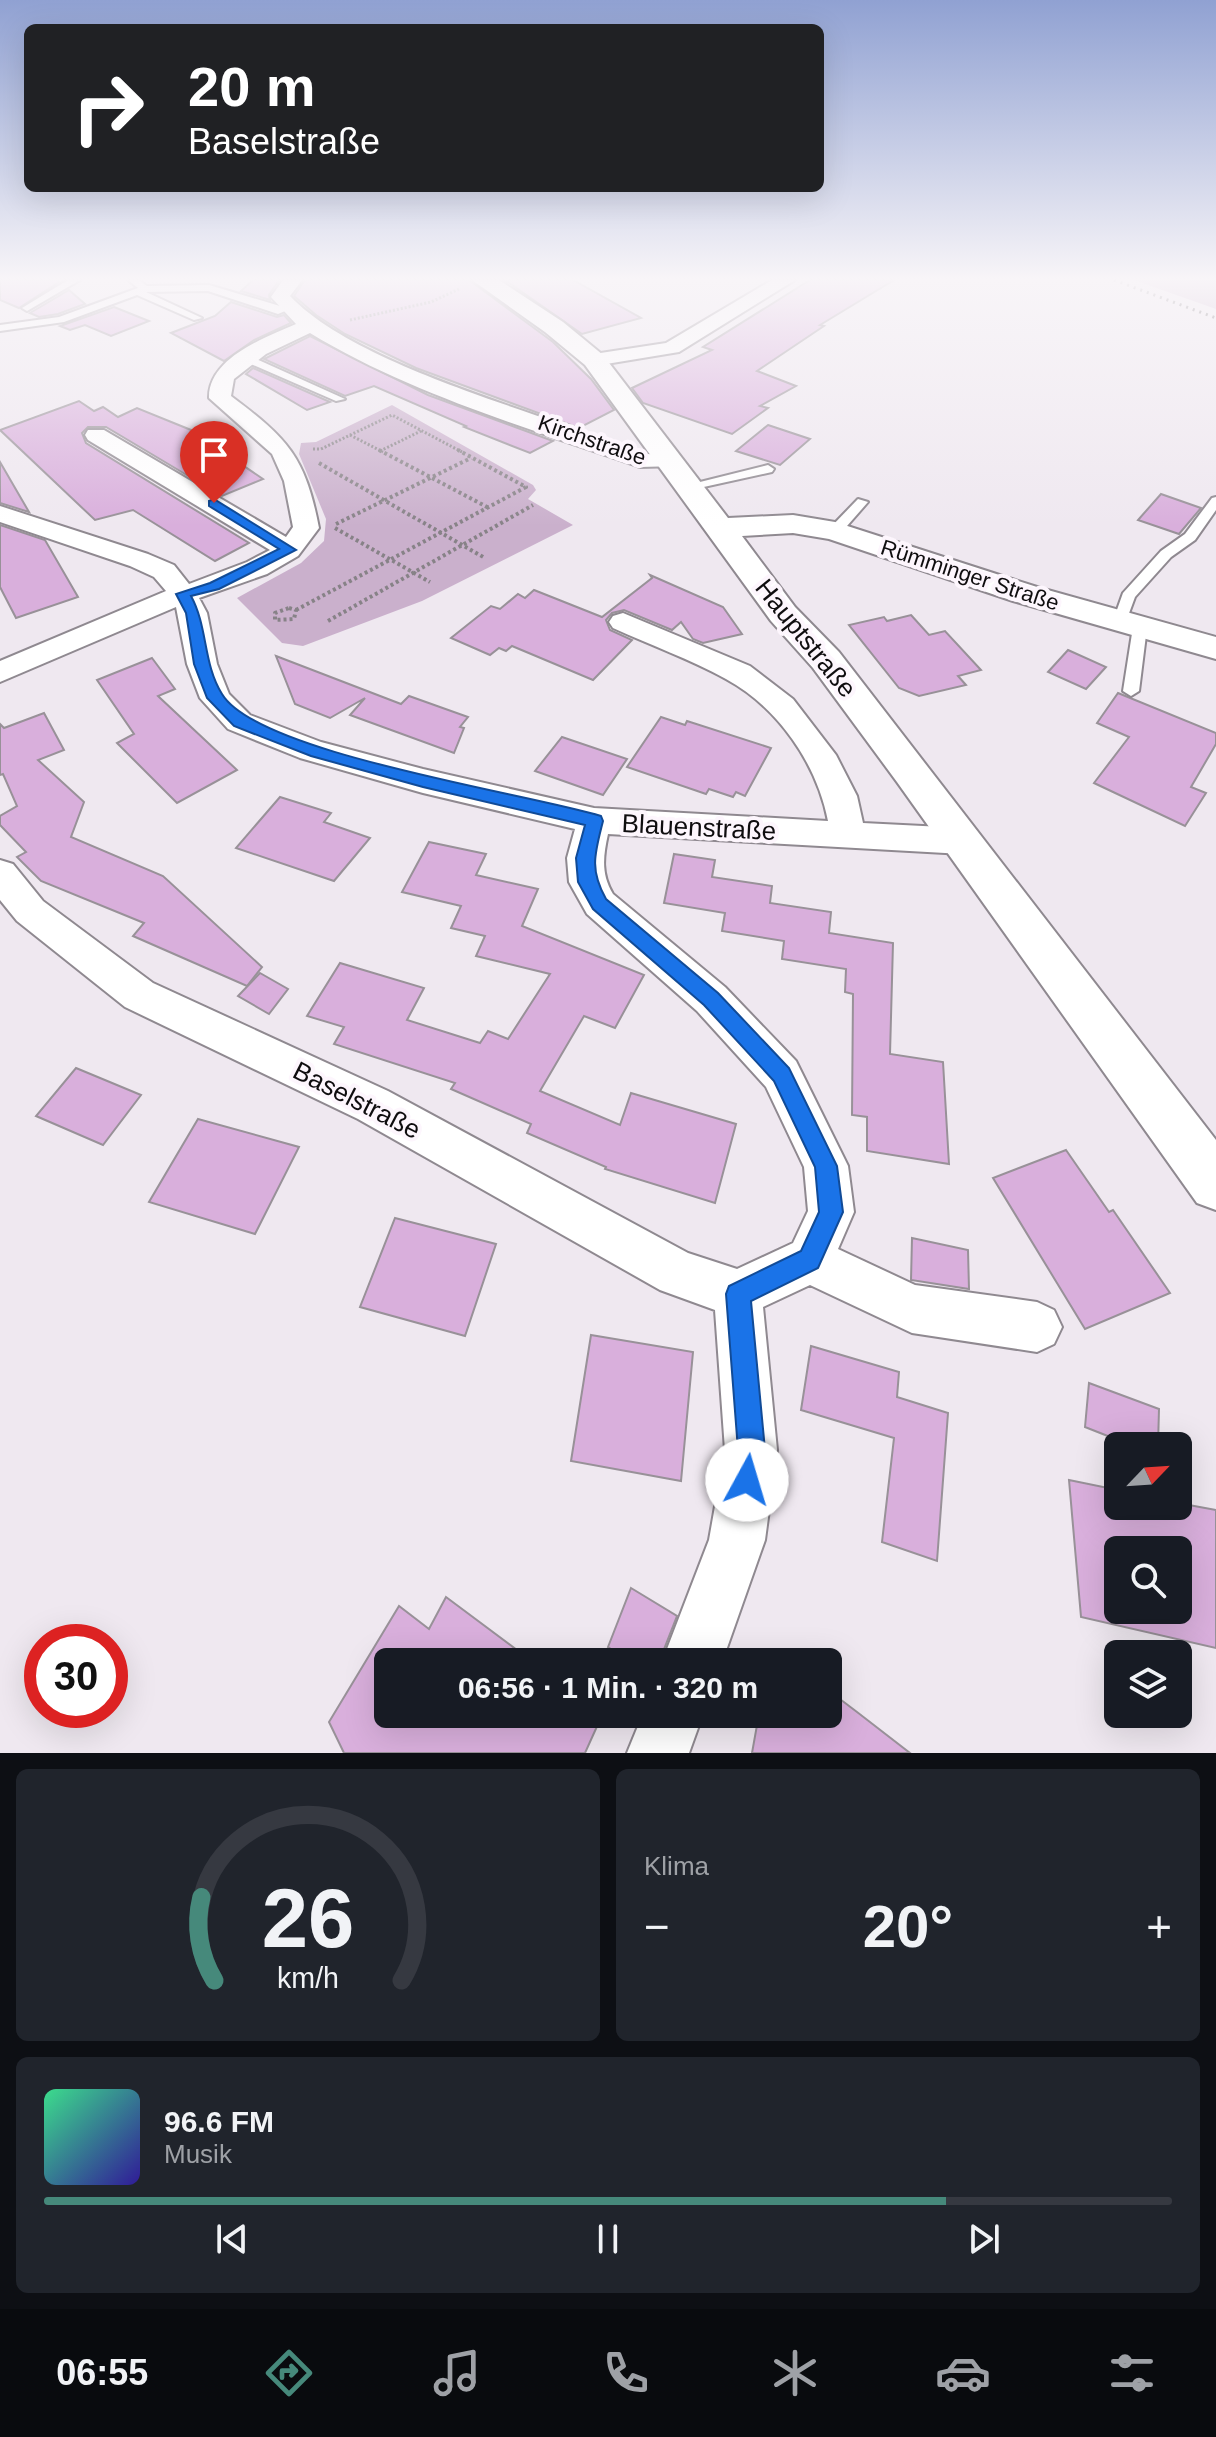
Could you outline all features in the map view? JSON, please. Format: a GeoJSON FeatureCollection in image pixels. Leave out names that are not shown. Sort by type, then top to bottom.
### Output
{"type":"FeatureCollection","features":[{"type":"Feature","properties":{"kind":"main road","name":"Hauptstraße"},"geometry":{"type":"LineString","coordinates":[[595,362],[783,614],[826,660],[963,841],[1216,1184]]}},
{"type":"Feature","properties":{"kind":"main road","name":"Rümminger Straße"},"geometry":{"type":"LineString","coordinates":[[721,528],[793,524],[835,531],[1216,648]]}},
{"type":"Feature","properties":{"kind":"street"},"geometry":{"type":"LineString","coordinates":[[0,672],[183,594],[214,586],[289,550],[306,528],[299,483],[284,450],[220,398],[220,384],[231,370],[244,362]]}},
{"type":"Feature","properties":{"kind":"street","name":"Kirchstraße"},"geometry":{"type":"LineString","coordinates":[[381,362],[430,383],[648,462],[670,461]]}},
{"type":"Feature","properties":{"kind":"street"},"geometry":{"type":"LineString","coordinates":[[96,435],[289,550]]}},
{"type":"Feature","properties":{"kind":"street","name":"Blauenstraße"},"geometry":{"type":"LineString","coordinates":[[0,514],[164,571],[183,594],[193,613],[202,664],[215,698],[239,722],[311,750],[423,781],[594,821],[963,841]]}},
{"type":"Feature","properties":{"kind":"street"},"geometry":{"type":"LineString","coordinates":[[623,622],[739,673],[782,706],[820,755],[840,796],[848,836]]}},
{"type":"Feature","properties":{"kind":"street"},"geometry":{"type":"LineString","coordinates":[[594,821],[585,858],[587,882],[600,904],[711,999],[781,1074],[826,1166],[831,1212],[810,1260],[738,1294],[751,1450],[737,1540],[697,1648]]}},
{"type":"Feature","properties":{"kind":"street","name":"Baselstraße"},"geometry":{"type":"LineString","coordinates":[[0,874],[30,911],[139,995],[373,1105],[677,1273],[738,1294]]}},
{"type":"Feature","properties":{"kind":"street"},"geometry":{"type":"LineString","coordinates":[[810,1260],[912,1309],[1037,1327]]}},
{"type":"Feature","properties":{"kind":"street"},"geometry":{"type":"LineString","coordinates":[[658,1753],[668,1728]]}},
{"type":"Feature","properties":{"kind":"lane"},"geometry":{"type":"LineString","coordinates":[[254,362],[340,399]]}},
{"type":"Feature","properties":{"kind":"lane"},"geometry":{"type":"LineString","coordinates":[[690,486],[768,469]]}},
{"type":"Feature","properties":{"kind":"lane"},"geometry":{"type":"LineString","coordinates":[[1131,691],[1128,596],[1166,554],[1190,537],[1216,501]]}},
{"type":"Feature","properties":{"kind":"lane"},"geometry":{"type":"LineString","coordinates":[[835,531],[862,502]]}},
{"type":"Feature","properties":{"kind":"path"},"geometry":{"type":"LineString","coordinates":[[296,610],[298,614],[290,621],[277,621],[273,617],[284,608],[296,610],[392,560],[443,533],[490,508],[526,487],[392,415],[321,449],[312,449],[313,460],[443,533],[485,558]]}},
{"type":"Feature","properties":{"kind":"path"},"geometry":{"type":"LineString","coordinates":[[380,451],[422,431]]}},
{"type":"Feature","properties":{"kind":"path"},"geometry":{"type":"LineString","coordinates":[[350,435],[490,508]]}},
{"type":"Feature","properties":{"kind":"path"},"geometry":{"type":"LineString","coordinates":[[306,528],[332,526],[471,458]]}},
{"type":"Feature","properties":{"kind":"path"},"geometry":{"type":"LineString","coordinates":[[328,621],[533,505]]}},
{"type":"Feature","properties":{"kind":"path"},"geometry":{"type":"LineString","coordinates":[[332,526],[430,582]]}},
{"type":"Feature","properties":{"kind":"shaded area"},"geometry":{"type":"Polygon","coordinates":[[[392,405],[533,485],[536,490],[528,499],[573,525],[422,601],[303,646],[282,643],[237,598],[301,563],[324,541],[326,519],[299,454],[301,443],[316,442],[392,405]]]}},
{"type":"Feature","properties":{"kind":"building"},"geometry":{"type":"Polygon","coordinates":[[[270,362],[362,362],[428,395],[553,441],[530,453],[374,386],[345,396],[270,362]]]}},
{"type":"Feature","properties":{"kind":"building"},"geometry":{"type":"Polygon","coordinates":[[[403,362],[573,362],[591,379],[614,410],[579,428],[403,362]]]}},
{"type":"Feature","properties":{"kind":"building"},"geometry":{"type":"Polygon","coordinates":[[[687,362],[771,362],[757,371],[796,386],[760,406],[768,408],[732,434],[643,403],[632,388],[687,362]]]}},
{"type":"Feature","properties":{"kind":"building"},"geometry":{"type":"Polygon","coordinates":[[[253,368],[330,402],[307,410],[246,374],[253,368]]]}},
{"type":"Feature","properties":{"kind":"building"},"geometry":{"type":"Polygon","coordinates":[[[79,401],[94,411],[103,407],[118,417],[137,408],[191,430],[263,479],[222,496],[106,427],[88,427],[82,433],[86,443],[249,543],[215,561],[133,510],[95,520],[0,430],[79,401]]]}},
{"type":"Feature","properties":{"kind":"building"},"geometry":{"type":"Polygon","coordinates":[[[768,425],[810,439],[780,465],[736,451],[768,425]]]}},
{"type":"Feature","properties":{"kind":"building"},"geometry":{"type":"Polygon","coordinates":[[[0,462],[29,512],[0,503],[0,462]]]}},
{"type":"Feature","properties":{"kind":"building"},"geometry":{"type":"Polygon","coordinates":[[[1161,494],[1201,508],[1179,534],[1138,520],[1161,494]]]}},
{"type":"Feature","properties":{"kind":"building"},"geometry":{"type":"Polygon","coordinates":[[[0,525],[45,540],[78,597],[16,618],[0,587],[0,525]]]}},
{"type":"Feature","properties":{"kind":"building"},"geometry":{"type":"Polygon","coordinates":[[[650,575],[723,607],[742,634],[703,643],[693,639],[681,622],[672,630],[624,610],[612,613],[606,620],[610,630],[632,640],[593,680],[512,646],[506,651],[499,648],[490,655],[451,638],[491,606],[500,609],[518,594],[525,598],[534,590],[602,617],[652,578],[650,575]]]}},
{"type":"Feature","properties":{"kind":"building"},"geometry":{"type":"Polygon","coordinates":[[[911,615],[929,635],[945,631],[981,670],[958,676],[966,685],[919,696],[899,688],[849,625],[911,615]]]}},
{"type":"Feature","properties":{"kind":"building"},"geometry":{"type":"Polygon","coordinates":[[[1068,650],[1106,667],[1086,689],[1048,672],[1068,650]]]}},
{"type":"Feature","properties":{"kind":"building"},"geometry":{"type":"Polygon","coordinates":[[[276,656],[401,704],[409,696],[468,717],[460,727],[464,728],[454,753],[350,715],[365,698],[330,718],[295,704],[276,656]]]}},
{"type":"Feature","properties":{"kind":"building"},"geometry":{"type":"Polygon","coordinates":[[[152,658],[175,689],[158,696],[237,770],[177,803],[117,743],[134,734],[97,680],[152,658]]]}},
{"type":"Feature","properties":{"kind":"building"},"geometry":{"type":"Polygon","coordinates":[[[1118,693],[1216,733],[1216,744],[1191,787],[1206,793],[1185,826],[1094,783],[1129,737],[1097,723],[1118,693]]]}},
{"type":"Feature","properties":{"kind":"building"},"geometry":{"type":"Polygon","coordinates":[[[44,713],[64,750],[38,760],[84,802],[71,837],[163,876],[262,967],[247,986],[133,936],[144,923],[41,881],[17,857],[26,852],[0,825],[0,816],[17,806],[3,774],[0,775],[0,724],[4,728],[44,713]]]}},
{"type":"Feature","properties":{"kind":"building"},"geometry":{"type":"Polygon","coordinates":[[[661,717],[685,725],[687,721],[771,748],[745,796],[736,792],[733,797],[709,789],[706,794],[627,767],[661,717]]]}},
{"type":"Feature","properties":{"kind":"building"},"geometry":{"type":"Polygon","coordinates":[[[562,737],[627,759],[603,795],[535,771],[562,737]]]}},
{"type":"Feature","properties":{"kind":"building"},"geometry":{"type":"Polygon","coordinates":[[[280,797],[331,813],[324,822],[370,838],[334,881],[236,848],[280,797]]]}},
{"type":"Feature","properties":{"kind":"building"},"geometry":{"type":"Polygon","coordinates":[[[429,842],[486,854],[476,875],[538,889],[522,926],[644,975],[615,1028],[584,1016],[540,1091],[620,1125],[631,1093],[736,1124],[715,1203],[605,1169],[527,1133],[531,1124],[451,1089],[455,1083],[334,1044],[344,1027],[307,1016],[340,963],[424,988],[407,1020],[480,1043],[488,1031],[508,1039],[550,974],[476,956],[485,936],[451,928],[461,906],[402,892],[429,842]]]}},
{"type":"Feature","properties":{"kind":"building"},"geometry":{"type":"Polygon","coordinates":[[[674,854],[715,860],[712,877],[772,886],[770,903],[831,912],[829,933],[893,943],[890,1054],[943,1062],[949,1164],[867,1151],[867,1117],[852,1115],[853,994],[845,992],[846,969],[782,959],[784,941],[722,931],[725,913],[664,903],[674,854]]]}},
{"type":"Feature","properties":{"kind":"building"},"geometry":{"type":"Polygon","coordinates":[[[260,973],[288,989],[269,1014],[238,996],[260,973]]]}},
{"type":"Feature","properties":{"kind":"building"},"geometry":{"type":"Polygon","coordinates":[[[76,1068],[141,1095],[103,1145],[36,1116],[76,1068]]]}},
{"type":"Feature","properties":{"kind":"building"},"geometry":{"type":"Polygon","coordinates":[[[198,1119],[299,1147],[255,1234],[149,1202],[198,1119]]]}},
{"type":"Feature","properties":{"kind":"building"},"geometry":{"type":"Polygon","coordinates":[[[1066,1150],[1109,1212],[1113,1210],[1170,1293],[1085,1329],[993,1178],[1066,1150]]]}},
{"type":"Feature","properties":{"kind":"building"},"geometry":{"type":"Polygon","coordinates":[[[395,1218],[496,1244],[465,1336],[360,1307],[395,1218]]]}},
{"type":"Feature","properties":{"kind":"building"},"geometry":{"type":"Polygon","coordinates":[[[912,1238],[968,1250],[969,1289],[911,1280],[912,1238]]]}},
{"type":"Feature","properties":{"kind":"building"},"geometry":{"type":"Polygon","coordinates":[[[591,1335],[693,1352],[681,1481],[571,1461],[591,1335]]]}},
{"type":"Feature","properties":{"kind":"building"},"geometry":{"type":"Polygon","coordinates":[[[811,1346],[899,1372],[897,1397],[948,1413],[937,1561],[882,1542],[894,1438],[801,1410],[811,1346]]]}},
{"type":"Feature","properties":{"kind":"building"},"geometry":{"type":"Polygon","coordinates":[[[1089,1383],[1159,1409],[1158,1432],[1104,1432],[1104,1435],[1085,1427],[1089,1383]]]}},
{"type":"Feature","properties":{"kind":"building"},"geometry":{"type":"Polygon","coordinates":[[[1069,1480],[1104,1487],[1104,1520],[1192,1520],[1192,1506],[1216,1510],[1216,1648],[1192,1640],[1111,1624],[1192,1624],[1192,1536],[1104,1536],[1104,1622],[1081,1617],[1069,1480]]]}},
{"type":"Feature","properties":{"kind":"building"},"geometry":{"type":"Polygon","coordinates":[[[631,1588],[677,1616],[664,1648],[608,1647],[631,1588]]]}},
{"type":"Feature","properties":{"kind":"building"},"geometry":{"type":"Polygon","coordinates":[[[446,1597],[514,1648],[374,1648],[374,1728],[596,1728],[585,1753],[344,1753],[329,1722],[399,1606],[429,1629],[446,1597]]]}},
{"type":"Feature","properties":{"kind":"building"},"geometry":{"type":"Polygon","coordinates":[[[842,1701],[910,1753],[752,1753],[756,1728],[842,1728],[842,1701]]]}},
{"type":"Feature","properties":{"kind":"route"},"geometry":{"type":"LineString","coordinates":[[214,503],[289,550],[214,586],[183,594],[193,613],[202,664],[215,698],[239,722],[311,750],[423,781],[594,821],[585,858],[587,882],[600,904],[711,999],[781,1074],[826,1166],[831,1212],[810,1260],[738,1294],[751,1450],[747,1480]]}}]}
